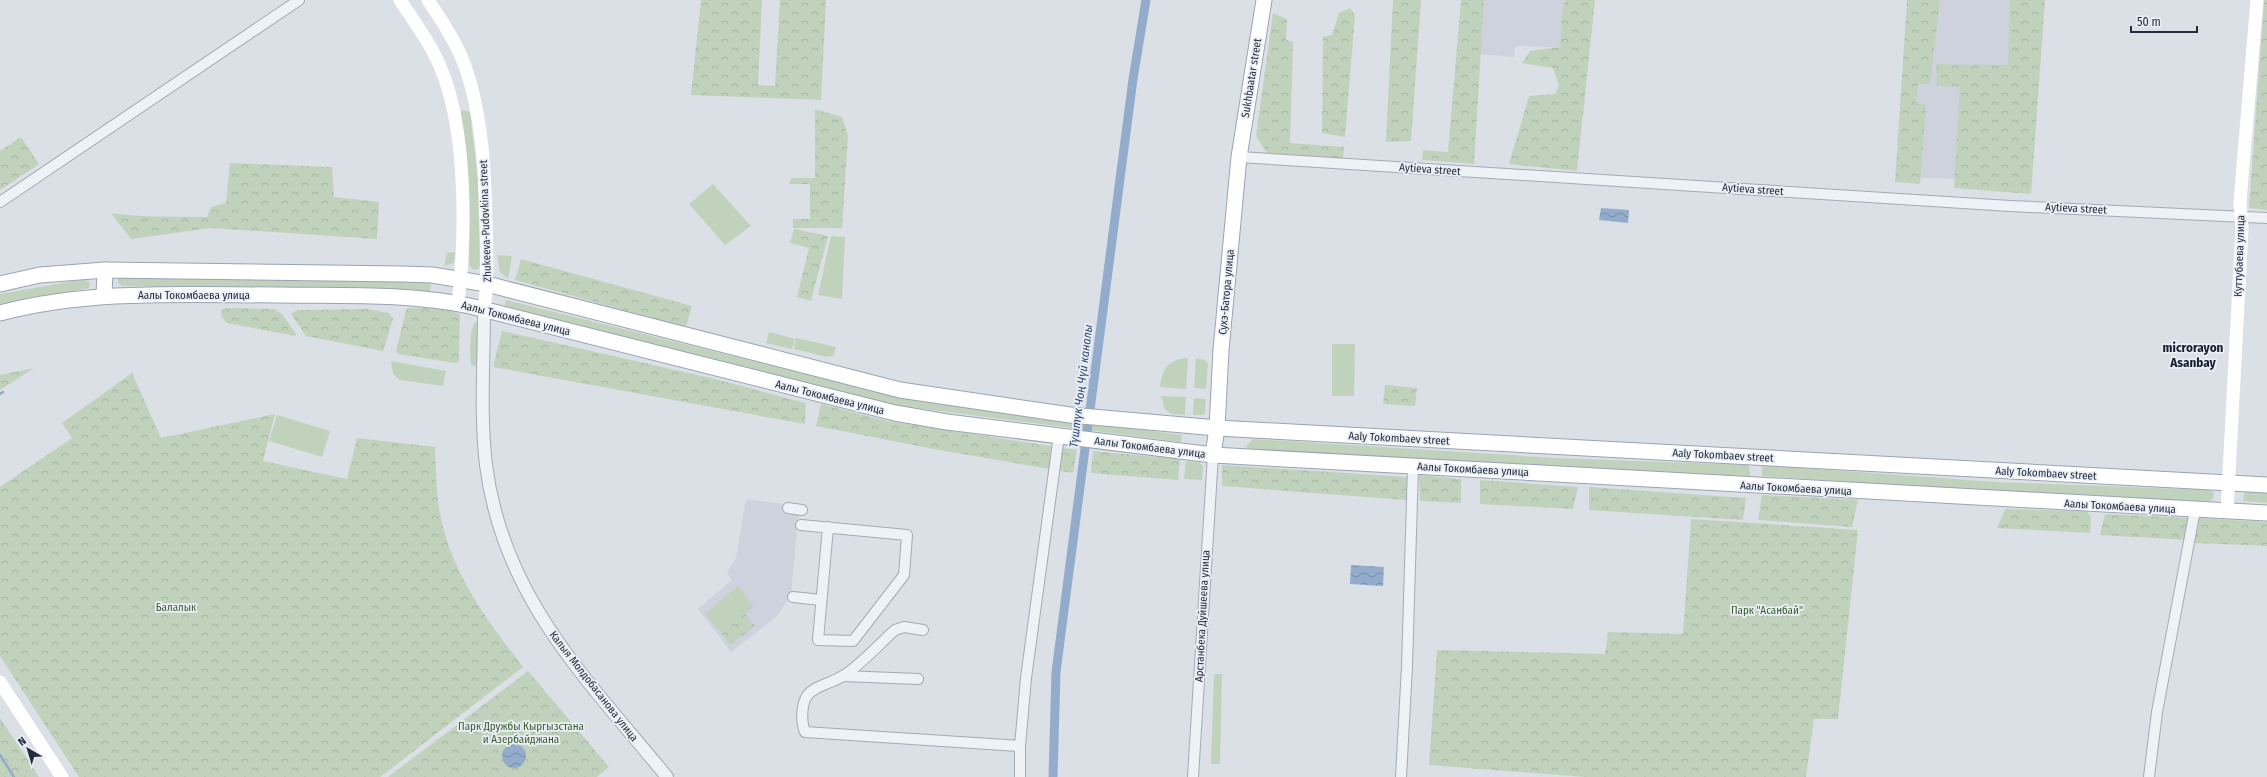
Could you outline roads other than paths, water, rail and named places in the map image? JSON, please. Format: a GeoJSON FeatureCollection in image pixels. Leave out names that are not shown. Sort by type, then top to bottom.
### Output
{"type":"FeatureCollection","features":[{"type":"Feature","properties":{"kind":"main road","name":"Zhukeeva-Pudovkina street"},"geometry":{"type":"LineString","coordinates":[[400,0],[437,58],[452,106],[461,174],[462,250],[458,304]]}},
{"type":"Feature","properties":{"kind":"main road","name":"Zhukeeva-Pudovkina street"},"geometry":{"type":"LineString","coordinates":[[428,0],[459,50],[474,101],[486,174],[487,284],[484,310]]}},
{"type":"Feature","properties":{"kind":"main road","name":"Sukhbaatar street"},"geometry":{"type":"LineString","coordinates":[[1239,157],[1264,0]]}},
{"type":"Feature","properties":{"kind":"main road","name":"Куттубаева улица"},"geometry":{"type":"LineString","coordinates":[[2227,512],[2240,217],[2258,0]]}},
{"type":"Feature","properties":{"kind":"main road"},"geometry":{"type":"LineString","coordinates":[[452,106],[474,101]]}},
{"type":"Feature","properties":{"kind":"main road","name":"Сухэ-Батора улица"},"geometry":{"type":"LineString","coordinates":[[1213,455],[1217,428],[1221,350],[1239,157]]}},
{"type":"Feature","properties":{"kind":"main road"},"geometry":{"type":"LineString","coordinates":[[104,296],[105,270]]}},
{"type":"Feature","properties":{"kind":"main road","name":"Аалы Токомбаева улица"},"geometry":{"type":"LineString","coordinates":[[0,284],[40,275],[105,270],[410,274],[461,279],[487,284],[710,343],[900,390],[1070,415],[1217,428]]}},
{"type":"Feature","properties":{"kind":"main road","name":"Аалы Токомбаева улица"},"geometry":{"type":"LineString","coordinates":[[0,313],[46,303],[136,294],[401,298],[458,304],[484,310],[895,413],[947,422],[1213,455],[2267,513]]}},
{"type":"Feature","properties":{"kind":"main road","name":"Aaly Tokombaev street"},"geometry":{"type":"LineString","coordinates":[[1217,428],[2228,483]]}},
{"type":"Feature","properties":{"kind":"main road"},"geometry":{"type":"LineString","coordinates":[[2228,483],[2267,485]]}},
{"type":"Feature","properties":{"kind":"main road"},"geometry":{"type":"LineString","coordinates":[[0,682],[62,777]]}},
{"type":"Feature","properties":{"kind":"street"},"geometry":{"type":"LineString","coordinates":[[0,202],[299,0]]}},
{"type":"Feature","properties":{"kind":"street","name":"Aytieva street"},"geometry":{"type":"LineString","coordinates":[[1239,157],[2003,205],[2267,218]]}},
{"type":"Feature","properties":{"kind":"street","name":"Калыя Молдобасанова улица"},"geometry":{"type":"LineString","coordinates":[[484,310],[484,424],[486,464],[499,524],[515,571],[560,647],[667,777]]}},
{"type":"Feature","properties":{"kind":"street"},"geometry":{"type":"LineString","coordinates":[[1020,777],[1020,746],[1026,678],[1063,436]]}},
{"type":"Feature","properties":{"kind":"street","name":"Арстанбека Дуйшеева улица"},"geometry":{"type":"LineString","coordinates":[[1193,777],[1213,455]]}},
{"type":"Feature","properties":{"kind":"street"},"geometry":{"type":"LineString","coordinates":[[1400,777],[1407,666],[1413,466]]}},
{"type":"Feature","properties":{"kind":"street"},"geometry":{"type":"LineString","coordinates":[[788,508],[802,510]]}},
{"type":"Feature","properties":{"kind":"street"},"geometry":{"type":"LineString","coordinates":[[2149,777],[2157,712],[2195,510]]}},
{"type":"Feature","properties":{"kind":"street"},"geometry":{"type":"LineString","coordinates":[[801,525],[828,527],[907,535],[904,575],[853,642],[818,640],[828,527]]}},
{"type":"Feature","properties":{"kind":"street"},"geometry":{"type":"LineString","coordinates":[[793,597],[822,600]]}},
{"type":"Feature","properties":{"kind":"street"},"geometry":{"type":"LineString","coordinates":[[923,630],[904,627],[895,630],[843,676],[810,692],[806,697],[801,724],[805,732],[1020,746]]}},
{"type":"Feature","properties":{"kind":"street"},"geometry":{"type":"LineString","coordinates":[[843,676],[918,679]]}},
{"type":"Feature","properties":{"kind":"water"},"geometry":{"type":"Polygon","coordinates":[[[1601,208],[1629,210],[1628,223],[1599,220],[1601,208]]]}},
{"type":"Feature","properties":{"kind":"water"},"geometry":{"type":"Polygon","coordinates":[[[1351,565],[1384,567],[1383,586],[1350,584],[1351,565]]]}},
{"type":"Feature","properties":{"kind":"water"},"geometry":{"type":"Polygon","coordinates":[[[514,744],[519,745],[525,751],[525,761],[519,767],[514,768],[509,767],[503,761],[502,756],[503,751],[509,745],[514,744]]]}},
{"type":"Feature","properties":{"kind":"waterway","name":"Түштүк Чоң Чүй каналы"},"geometry":{"type":"LineString","coordinates":[[1053,777],[1056,672],[1133,79],[1146,0]]}},
{"type":"Feature","properties":{"kind":"waterway"},"geometry":{"type":"LineString","coordinates":[[0,755],[14,777]]}},
{"type":"Feature","properties":{"kind":"district","name":"microrayon Asanbay"},"geometry":{"type":"Point","coordinates":[2193,354]}},
{"type":"Feature","properties":{"kind":"park label","name":"Балалык"},"geometry":{"type":"Point","coordinates":[176,607]}},
{"type":"Feature","properties":{"kind":"park label","name":"Парк \"Асанбай\""},"geometry":{"type":"Point","coordinates":[1767,610]}},
{"type":"Feature","properties":{"kind":"park label","name":"Парк Дружбы Кыргызстана и Азербайджана"},"geometry":{"type":"Point","coordinates":[521,732]}}]}
